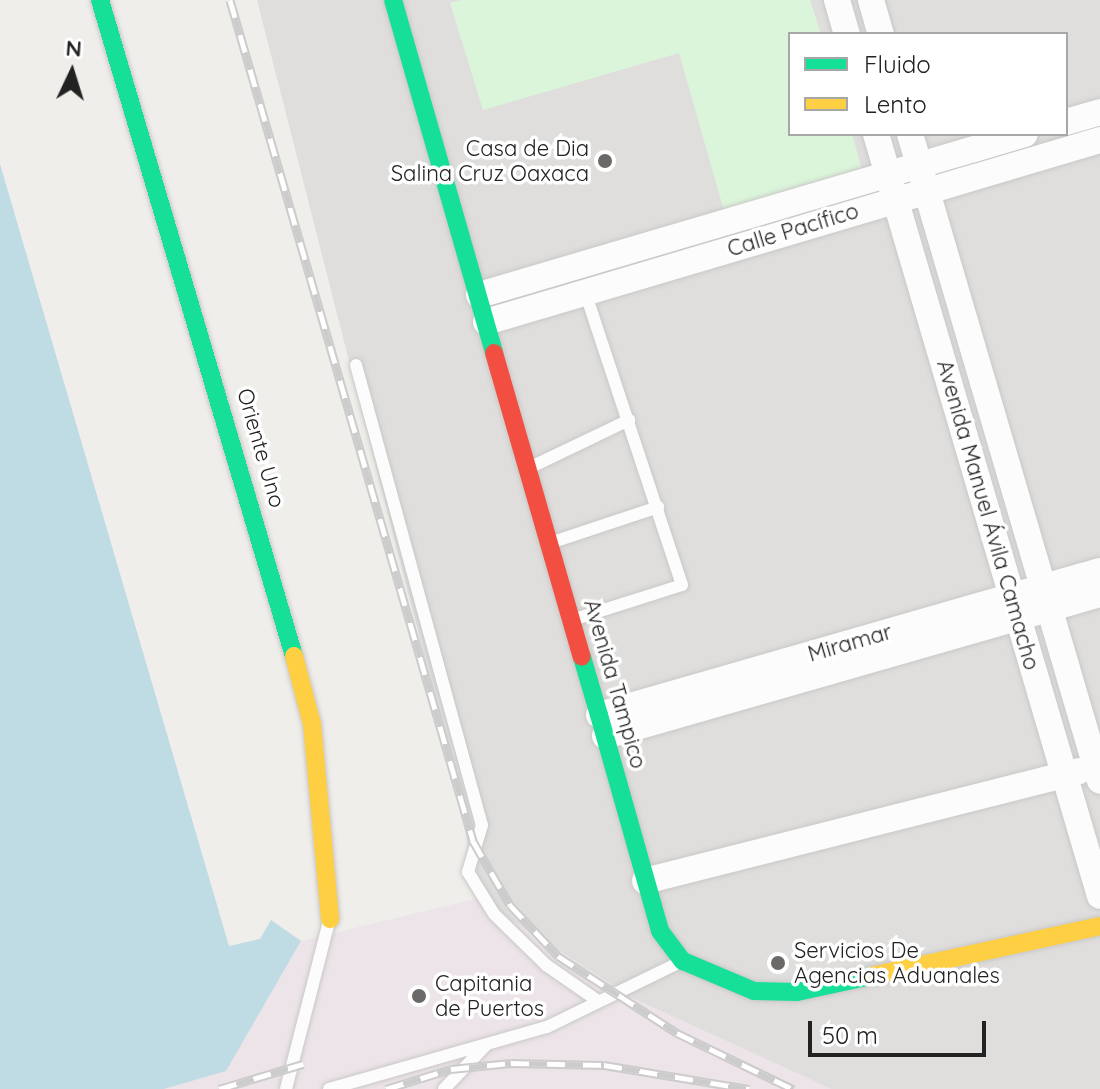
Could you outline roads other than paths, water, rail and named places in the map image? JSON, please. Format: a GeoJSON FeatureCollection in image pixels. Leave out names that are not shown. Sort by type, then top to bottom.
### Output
{"type":"FeatureCollection","features":[{"type":"Feature","properties":{"kind":"main road","name":"Oriente Uno"},"geometry":{"type":"LineString","coordinates":[[100,0],[247,480],[312,724],[329,849],[330,919]]}},
{"type":"Feature","properties":{"kind":"main road","name":"Avenida Tampico"},"geometry":{"type":"LineString","coordinates":[[393,0],[660,931],[683,961]]}},
{"type":"Feature","properties":{"kind":"main road"},"geometry":{"type":"LineString","coordinates":[[683,961],[754,991],[797,992],[1100,926]]}},
{"type":"Feature","properties":{"kind":"street"},"geometry":{"type":"LineString","coordinates":[[837,0],[846,32]]}},
{"type":"Feature","properties":{"kind":"street"},"geometry":{"type":"LineString","coordinates":[[871,0],[880,32]]}},
{"type":"Feature","properties":{"kind":"street"},"geometry":{"type":"LineString","coordinates":[[1068,121],[1100,112]]}},
{"type":"Feature","properties":{"kind":"street","name":"Avenida Manuel Ávila Camacho"},"geometry":{"type":"LineString","coordinates":[[877,136],[1100,896]]}},
{"type":"Feature","properties":{"kind":"street","name":"Avenida Manuel Ávila Camacho"},"geometry":{"type":"LineString","coordinates":[[911,136],[1099,772]]}},
{"type":"Feature","properties":{"kind":"street","name":"Calle Pacífico"},"geometry":{"type":"LineString","coordinates":[[486,322],[585,292],[892,187],[919,165],[1018,136]]}},
{"type":"Feature","properties":{"kind":"street","name":"Calle Pacífico"},"geometry":{"type":"LineString","coordinates":[[479,295],[892,187],[926,190],[1100,140]]}},
{"type":"Feature","properties":{"kind":"street","name":"Miramar"},"geometry":{"type":"LineString","coordinates":[[602,725],[1046,598],[1100,571]]}},
{"type":"Feature","properties":{"kind":"street","name":"Miramar"},"geometry":{"type":"LineString","coordinates":[[1046,598],[1100,594]]}},
{"type":"Feature","properties":{"kind":"street"},"geometry":{"type":"LineString","coordinates":[[645,881],[1062,773],[1099,772]]}},
{"type":"Feature","properties":{"kind":"lane"},"geometry":{"type":"LineString","coordinates":[[572,620],[682,585],[578,267]]}},
{"type":"Feature","properties":{"kind":"lane"},"geometry":{"type":"LineString","coordinates":[[356,365],[482,825],[468,872],[494,914],[546,965],[598,1001]]}},
{"type":"Feature","properties":{"kind":"lane"},"geometry":{"type":"LineString","coordinates":[[528,469],[629,420]]}},
{"type":"Feature","properties":{"kind":"lane"},"geometry":{"type":"LineString","coordinates":[[549,543],[658,507]]}},
{"type":"Feature","properties":{"kind":"lane"},"geometry":{"type":"LineString","coordinates":[[286,1089],[330,919]]}},
{"type":"Feature","properties":{"kind":"lane"},"geometry":{"type":"LineString","coordinates":[[329,1089],[486,1045],[598,1001],[683,961]]}},
{"type":"Feature","properties":{"kind":"lane"},"geometry":{"type":"LineString","coordinates":[[444,1089],[486,1045]]}},
{"type":"Feature","properties":{"kind":"water"},"geometry":{"type":"Polygon","coordinates":[[[0,164],[229,946],[260,939],[271,920],[301,941],[226,1071],[164,1089],[0,1089],[0,164]]]}},
{"type":"Feature","properties":{"kind":"railway"},"geometry":{"type":"LineString","coordinates":[[230,0],[473,841],[510,905],[558,956],[677,1033],[793,1089]]}},
{"type":"Feature","properties":{"kind":"railway"},"geometry":{"type":"LineString","coordinates":[[386,1089],[451,1069],[511,1063],[604,1065],[749,1089]]}},
{"type":"Feature","properties":{"kind":"railway"},"geometry":{"type":"LineString","coordinates":[[219,1089],[303,1064]]}},
{"type":"Feature","properties":{"kind":"place","name":"Casa de Dia Salina Cruz Oaxaca"},"geometry":{"type":"Point","coordinates":[605,161]}},
{"type":"Feature","properties":{"kind":"place","name":"Servicios De Agencias Aduanales"},"geometry":{"type":"Point","coordinates":[778,963]}},
{"type":"Feature","properties":{"kind":"place","name":"Capitania de Puertos"},"geometry":{"type":"Point","coordinates":[419,996]}}]}
